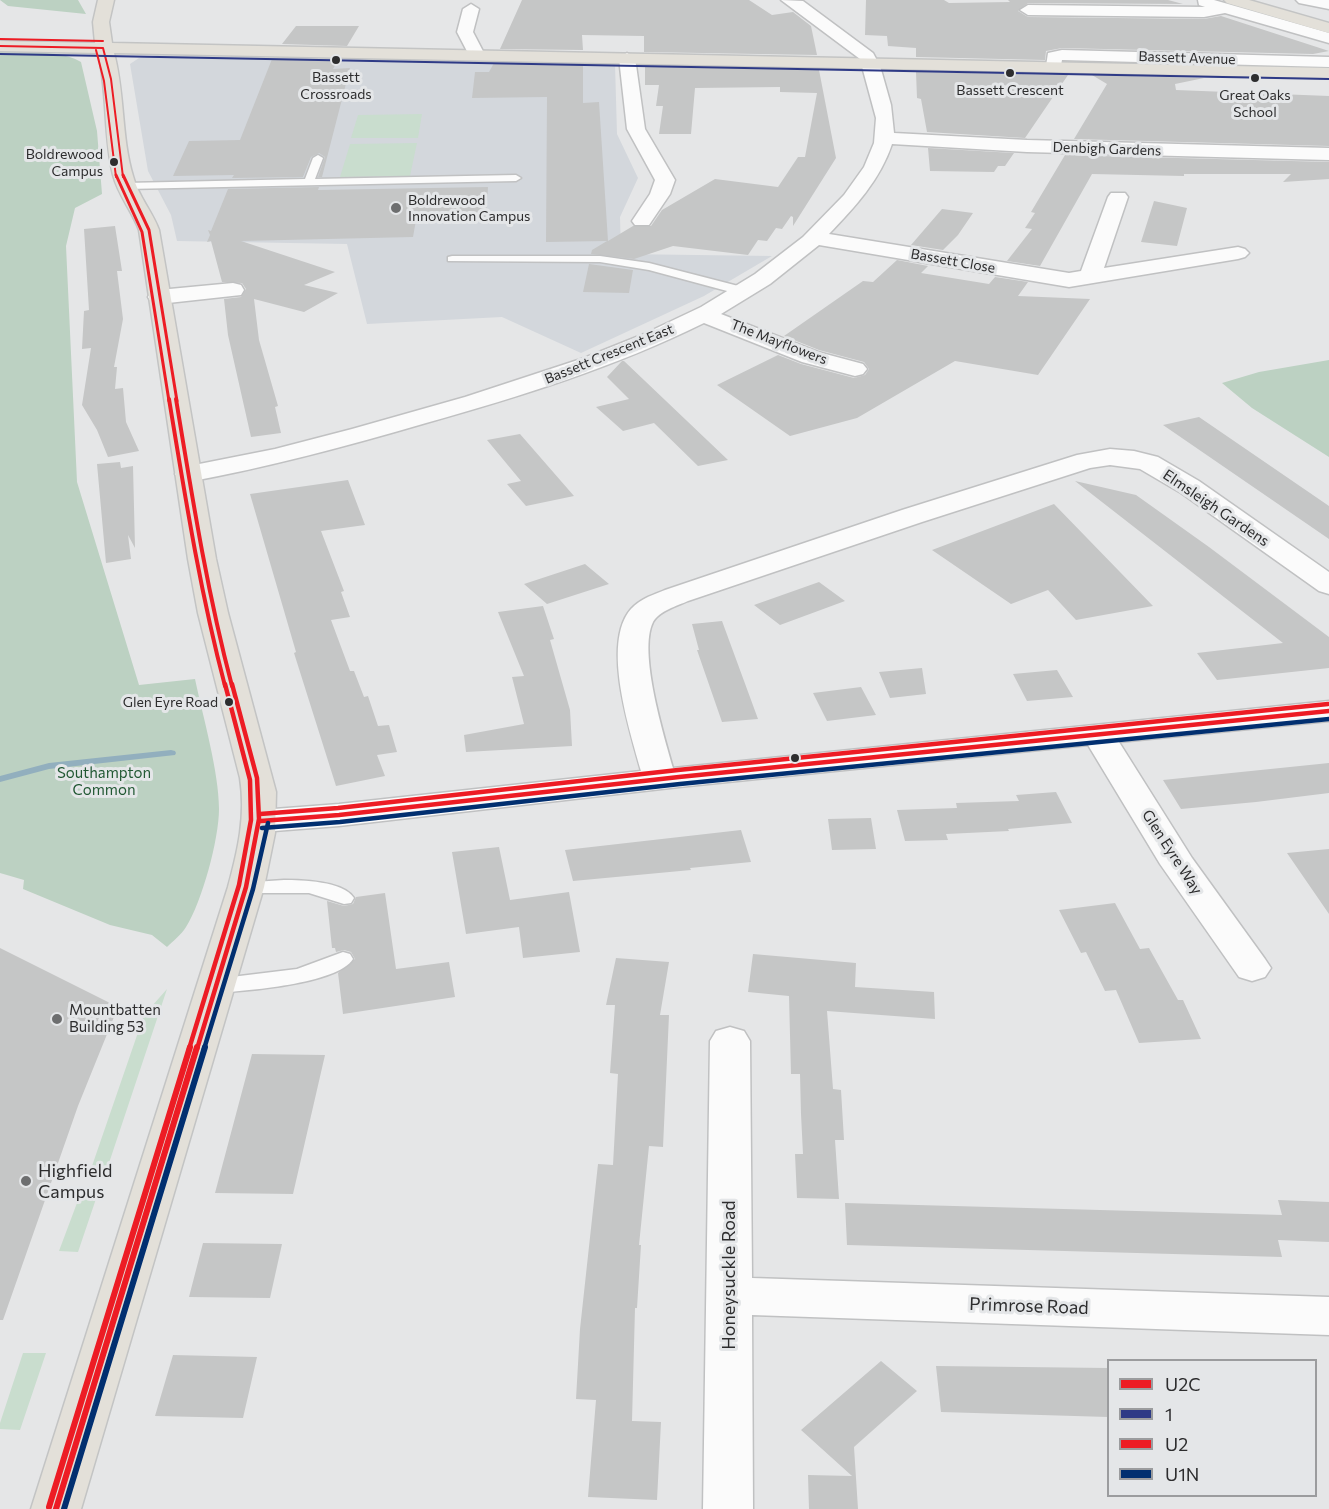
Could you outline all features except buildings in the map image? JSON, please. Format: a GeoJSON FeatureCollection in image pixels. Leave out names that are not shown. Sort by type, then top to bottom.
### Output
{"type":"FeatureCollection","features":[{"type":"Feature","properties":{"kind":"main road"},"geometry":{"type":"LineString","coordinates":[[56,1509],[246,887],[261,821],[257,778],[213,613],[149,230],[145,216],[126,186],[120,162],[112,78],[102,40],[101,12],[106,0]]}},
{"type":"Feature","properties":{"kind":"main road"},"geometry":{"type":"LineString","coordinates":[[1229,4],[1329,28]]}},
{"type":"Feature","properties":{"kind":"main road","name":"Bassett Avenue"},"geometry":{"type":"LineString","coordinates":[[0,46],[32,47],[102,40],[442,54],[473,48],[627,58],[1328,70]]}},
{"type":"Feature","properties":{"kind":"street"},"geometry":{"type":"LineString","coordinates":[[1197,0],[1229,4],[1329,38]]}},
{"type":"Feature","properties":{"kind":"street"},"geometry":{"type":"LineString","coordinates":[[1304,0],[1329,4]]}},
{"type":"Feature","properties":{"kind":"street"},"geometry":{"type":"LineString","coordinates":[[794,2],[819,2]]}},
{"type":"Feature","properties":{"kind":"street"},"geometry":{"type":"LineString","coordinates":[[794,2],[868,58],[870,62]]}},
{"type":"Feature","properties":{"kind":"street"},"geometry":{"type":"LineString","coordinates":[[1028,10],[1204,12],[1229,4]]}},
{"type":"Feature","properties":{"kind":"street"},"geometry":{"type":"LineString","coordinates":[[473,48],[465,32],[470,14],[487,19]]}},
{"type":"Feature","properties":{"kind":"street"},"geometry":{"type":"LineString","coordinates":[[627,58],[636,129],[665,180],[660,194],[642,221]]}},
{"type":"Feature","properties":{"kind":"street","name":"Bassett Crescent East"},"geometry":{"type":"LineString","coordinates":[[188,474],[335,442],[514,391],[625,350],[702,314],[742,291],[816,238],[860,189],[879,156],[885,138],[883,108],[870,62]]}},
{"type":"Feature","properties":{"kind":"street","name":"Denbigh Gardens"},"geometry":{"type":"LineString","coordinates":[[885,138],[1027,147],[1329,154]]}},
{"type":"Feature","properties":{"kind":"street"},"geometry":{"type":"LineString","coordinates":[[1090,278],[1118,197]]}},
{"type":"Feature","properties":{"kind":"street","name":"Bassett Close"},"geometry":{"type":"LineString","coordinates":[[816,238],[1061,280],[1090,278],[1238,253]]}},
{"type":"Feature","properties":{"kind":"street"},"geometry":{"type":"LineString","coordinates":[[159,297],[233,290]]}},
{"type":"Feature","properties":{"kind":"street","name":"The Mayflowers"},"geometry":{"type":"LineString","coordinates":[[702,314],[850,373],[876,357]]}},
{"type":"Feature","properties":{"kind":"street","name":"Elmsleigh Gardens"},"geometry":{"type":"LineString","coordinates":[[660,779],[632,655],[632,636],[639,619],[654,605],[912,516],[1086,461],[1110,457],[1149,463],[1190,487],[1329,585]]}},
{"type":"Feature","properties":{"kind":"street"},"geometry":{"type":"LineString","coordinates":[[261,821],[339,815],[660,779],[1329,711]]}},
{"type":"Feature","properties":{"kind":"street","name":"Glen Eyre Way"},"geometry":{"type":"LineString","coordinates":[[1098,734],[1178,864],[1252,968]]}},
{"type":"Feature","properties":{"kind":"street","name":"Honeysuckle Road"},"geometry":{"type":"LineString","coordinates":[[728,1509],[730,1041]]}},
{"type":"Feature","properties":{"kind":"street","name":"Primrose Road"},"geometry":{"type":"LineString","coordinates":[[729,1296],[1329,1316]]}},
{"type":"Feature","properties":{"kind":"lane"},"geometry":{"type":"LineString","coordinates":[[309,182],[318,158]]}},
{"type":"Feature","properties":{"kind":"lane"},"geometry":{"type":"LineString","coordinates":[[126,186],[516,178]]}},
{"type":"Feature","properties":{"kind":"lane"},"geometry":{"type":"LineString","coordinates":[[452,259],[570,254],[634,264],[742,291]]}},
{"type":"Feature","properties":{"kind":"lane"},"geometry":{"type":"LineString","coordinates":[[246,887],[312,887],[332,890],[345,898]]}},
{"type":"Feature","properties":{"kind":"lane"},"geometry":{"type":"LineString","coordinates":[[215,986],[281,980],[329,967],[343,959]]}},
{"type":"Feature","properties":{"kind":"shaded area","name":"Boldrewood Innovation Campus"},"geometry":{"type":"Polygon","coordinates":[[[157,55],[615,64],[617,134],[638,178],[620,217],[621,254],[772,256],[704,296],[581,353],[502,317],[367,324],[347,244],[177,241],[171,215],[148,171],[130,64],[139,58],[157,55]]]}},
{"type":"Feature","properties":{"kind":"green space"},"geometry":{"type":"Polygon","coordinates":[[[0,0],[78,0],[86,14],[8,6],[0,0]]]}},
{"type":"Feature","properties":{"kind":"green space","name":"Southampton Common"},"geometry":{"type":"Polygon","coordinates":[[[0,52],[52,53],[81,62],[97,131],[102,194],[75,208],[66,246],[77,482],[139,685],[195,679],[214,762],[218,794],[216,837],[198,902],[186,927],[167,947],[152,935],[110,925],[23,889],[24,880],[0,873],[0,52]]]}},
{"type":"Feature","properties":{"kind":"green space"},"geometry":{"type":"Polygon","coordinates":[[[422,114],[418,138],[351,138],[358,115],[422,114]]]}},
{"type":"Feature","properties":{"kind":"green space"},"geometry":{"type":"Polygon","coordinates":[[[417,143],[410,176],[340,177],[350,144],[417,143]]]}},
{"type":"Feature","properties":{"kind":"green space"},"geometry":{"type":"Polygon","coordinates":[[[1329,360],[1329,457],[1252,408],[1222,383],[1259,372],[1329,360]]]}},
{"type":"Feature","properties":{"kind":"green space"},"geometry":{"type":"Polygon","coordinates":[[[167,989],[108,1166],[92,1166],[144,1015],[167,989]]]}},
{"type":"Feature","properties":{"kind":"green space"},"geometry":{"type":"Polygon","coordinates":[[[83,1187],[100,1187],[78,1252],[59,1251],[83,1187]]]}},
{"type":"Feature","properties":{"kind":"green space"},"geometry":{"type":"Polygon","coordinates":[[[23,1353],[46,1353],[20,1430],[0,1429],[0,1423],[23,1353]]]}},
{"type":"Feature","properties":{"kind":"waterway"},"geometry":{"type":"LineString","coordinates":[[0,779],[49,766],[171,753]]}},
{"type":"Feature","properties":{"kind":"transit line","name":"U2"},"geometry":{"type":"LineString","coordinates":[[0,39],[103,41]]}},
{"type":"Feature","properties":{"kind":"transit line","name":"U2C"},"geometry":{"type":"LineString","coordinates":[[0,46],[103,48]]}},
{"type":"Feature","properties":{"kind":"transit line","name":"U2C"},"geometry":{"type":"LineString","coordinates":[[56,1509],[246,887],[259,819],[257,778],[213,613],[202,559],[149,230],[123,176],[111,79],[103,48]]}},
{"type":"Feature","properties":{"kind":"transit line","name":"U2"},"geometry":{"type":"LineString","coordinates":[[49,1507],[239,885],[248,846],[252,807],[250,780],[206,614],[195,560],[142,232],[116,178],[104,81],[96,50]]}},
{"type":"Feature","properties":{"kind":"transit line","name":"1"},"geometry":{"type":"LineString","coordinates":[[0,54],[1329,79]]}},
{"type":"Feature","properties":{"kind":"transit line","name":"U2"},"geometry":{"type":"LineString","coordinates":[[260,814],[338,808],[678,770],[1328,704]]}},
{"type":"Feature","properties":{"kind":"transit line","name":"U2C"},"geometry":{"type":"LineString","coordinates":[[261,821],[339,815],[679,777],[1329,711]]}},
{"type":"Feature","properties":{"kind":"transit line","name":"U1N"},"geometry":{"type":"LineString","coordinates":[[262,828],[340,822],[680,784],[1329,719]]}},
{"type":"Feature","properties":{"kind":"transit line","name":"U1N"},"geometry":{"type":"LineString","coordinates":[[64,1509],[253,889],[268,823]]}},
{"type":"Feature","properties":{"kind":"place","name":"Bassett Crossroads"},"geometry":{"type":"Point","coordinates":[336,60]}},
{"type":"Feature","properties":{"kind":"place","name":"Bassett Crescent"},"geometry":{"type":"Point","coordinates":[1010,73]}},
{"type":"Feature","properties":{"kind":"place","name":"Great Oaks School"},"geometry":{"type":"Point","coordinates":[1255,78]}},
{"type":"Feature","properties":{"kind":"place","name":"Boldrewood Campus"},"geometry":{"type":"Point","coordinates":[114,162]}},
{"type":"Feature","properties":{"kind":"place","name":"Boldrewood Innovation Campus"},"geometry":{"type":"Point","coordinates":[396,208]}},
{"type":"Feature","properties":{"kind":"place","name":"Glen Eyre Road"},"geometry":{"type":"Point","coordinates":[229,702]}},
{"type":"Feature","properties":{"kind":"place","name":"Mountbatten Building 53"},"geometry":{"type":"Point","coordinates":[57,1019]}},
{"type":"Feature","properties":{"kind":"place","name":"Highfield Campus"},"geometry":{"type":"Point","coordinates":[26,1181]}}]}
